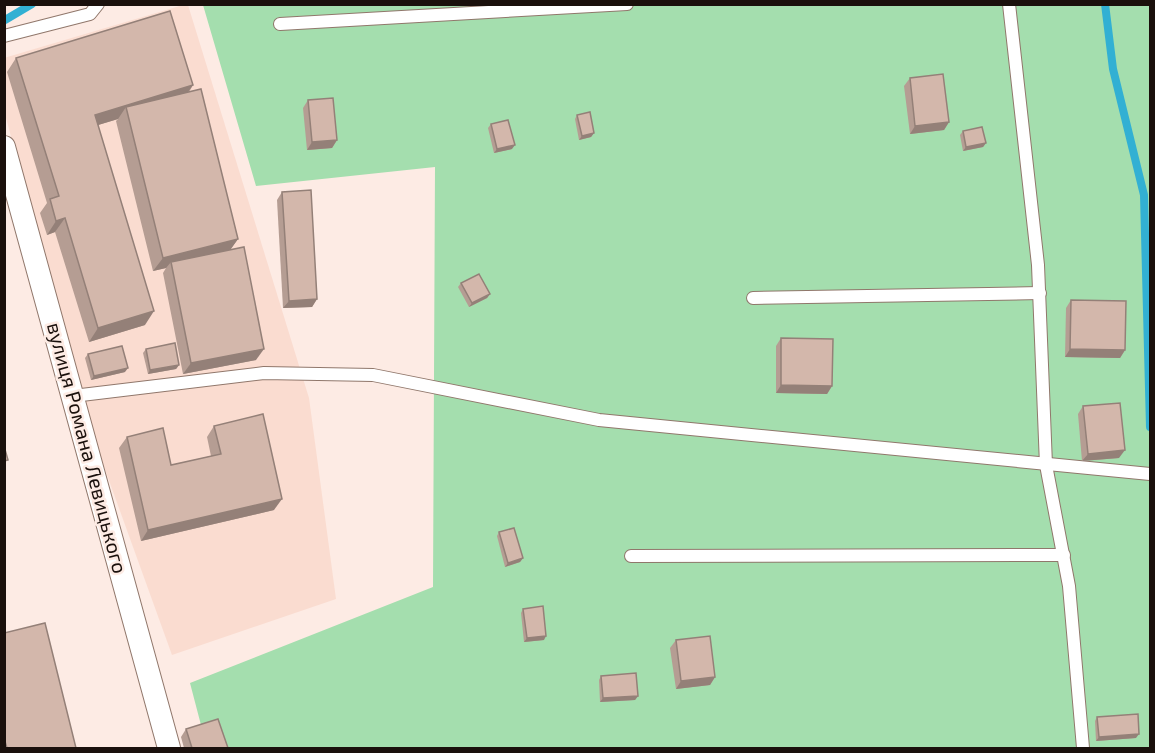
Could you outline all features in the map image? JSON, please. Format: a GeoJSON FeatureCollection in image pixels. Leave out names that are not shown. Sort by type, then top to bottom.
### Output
{"type":"FeatureCollection","features":[{"type":"Feature","properties":{"kind":"street","name":"вулиця Романа Левицького"},"geometry":{"type":"LineString","coordinates":[[4,147],[170,748]]}},
{"type":"Feature","properties":{"kind":"lane"},"geometry":{"type":"LineString","coordinates":[[4,36],[90,14],[98,4]]}},
{"type":"Feature","properties":{"kind":"lane"},"geometry":{"type":"LineString","coordinates":[[280,24],[627,4]]}},
{"type":"Feature","properties":{"kind":"lane"},"geometry":{"type":"LineString","coordinates":[[1010,4],[1040,293],[1046,465],[1069,586],[1083,748]]}},
{"type":"Feature","properties":{"kind":"lane"},"geometry":{"type":"LineString","coordinates":[[753,298],[1040,293]]}},
{"type":"Feature","properties":{"kind":"lane"},"geometry":{"type":"LineString","coordinates":[[73,396],[264,373],[373,375],[599,420],[1150,474]]}},
{"type":"Feature","properties":{"kind":"lane"},"geometry":{"type":"LineString","coordinates":[[631,556],[1064,555]]}},
{"type":"Feature","properties":{"kind":"shaded area"},"geometry":{"type":"Polygon","coordinates":[[[188,5],[309,398],[336,599],[172,655],[85,414],[5,114],[4,58],[188,5]]]}},
{"type":"Feature","properties":{"kind":"green space"},"geometry":{"type":"Polygon","coordinates":[[[203,5],[1150,5],[1150,748],[207,748],[190,683],[433,587],[435,167],[256,186],[203,5]]]}},
{"type":"Feature","properties":{"kind":"building"},"geometry":{"type":"Polygon","coordinates":[[[170,11],[193,85],[95,115],[154,311],[98,328],[65,218],[56,221],[50,199],[59,196],[16,58],[170,11]]]}},
{"type":"Feature","properties":{"kind":"building"},"geometry":{"type":"Polygon","coordinates":[[[943,74],[949,122],[915,126],[910,78],[943,74]]]}},
{"type":"Feature","properties":{"kind":"building"},"geometry":{"type":"Polygon","coordinates":[[[201,89],[238,239],[163,258],[126,107],[201,89]]]}},
{"type":"Feature","properties":{"kind":"building"},"geometry":{"type":"Polygon","coordinates":[[[333,98],[337,140],[312,142],[308,100],[333,98]]]}},
{"type":"Feature","properties":{"kind":"building"},"geometry":{"type":"Polygon","coordinates":[[[590,112],[594,133],[582,136],[577,115],[590,112]]]}},
{"type":"Feature","properties":{"kind":"building"},"geometry":{"type":"Polygon","coordinates":[[[508,120],[515,145],[497,149],[491,124],[508,120]]]}},
{"type":"Feature","properties":{"kind":"building"},"geometry":{"type":"Polygon","coordinates":[[[982,127],[986,143],[966,147],[963,131],[982,127]]]}},
{"type":"Feature","properties":{"kind":"building"},"geometry":{"type":"Polygon","coordinates":[[[311,190],[317,299],[289,301],[282,192],[311,190]]]}},
{"type":"Feature","properties":{"kind":"building"},"geometry":{"type":"Polygon","coordinates":[[[244,247],[264,349],[191,363],[171,262],[244,247]]]}},
{"type":"Feature","properties":{"kind":"building"},"geometry":{"type":"Polygon","coordinates":[[[479,274],[490,294],[472,303],[461,283],[479,274]]]}},
{"type":"Feature","properties":{"kind":"building"},"geometry":{"type":"Polygon","coordinates":[[[1071,300],[1126,301],[1125,350],[1070,349],[1071,300]]]}},
{"type":"Feature","properties":{"kind":"building"},"geometry":{"type":"Polygon","coordinates":[[[781,338],[833,339],[832,386],[781,385],[781,338]]]}},
{"type":"Feature","properties":{"kind":"building"},"geometry":{"type":"Polygon","coordinates":[[[175,343],[179,365],[150,370],[146,349],[175,343]]]}},
{"type":"Feature","properties":{"kind":"building"},"geometry":{"type":"Polygon","coordinates":[[[122,346],[128,368],[94,376],[88,354],[122,346]]]}},
{"type":"Feature","properties":{"kind":"building"},"geometry":{"type":"Polygon","coordinates":[[[1120,403],[1125,450],[1088,454],[1083,406],[1120,403]]]}},
{"type":"Feature","properties":{"kind":"building"},"geometry":{"type":"Polygon","coordinates":[[[263,414],[282,499],[148,530],[127,437],[163,428],[171,465],[221,454],[214,426],[263,414]]]}},
{"type":"Feature","properties":{"kind":"building"},"geometry":{"type":"Polygon","coordinates":[[[4,446],[8,460],[4,461],[4,446]]]}},
{"type":"Feature","properties":{"kind":"building"},"geometry":{"type":"Polygon","coordinates":[[[514,528],[523,558],[508,563],[499,532],[514,528]]]}},
{"type":"Feature","properties":{"kind":"building"},"geometry":{"type":"Polygon","coordinates":[[[543,606],[546,636],[527,638],[523,609],[543,606]]]}},
{"type":"Feature","properties":{"kind":"building"},"geometry":{"type":"Polygon","coordinates":[[[45,623],[76,748],[7,748],[4,738],[4,633],[45,623]]]}},
{"type":"Feature","properties":{"kind":"building"},"geometry":{"type":"Polygon","coordinates":[[[710,636],[715,677],[681,681],[676,640],[710,636]]]}},
{"type":"Feature","properties":{"kind":"building"},"geometry":{"type":"Polygon","coordinates":[[[636,673],[638,696],[603,698],[601,676],[636,673]]]}},
{"type":"Feature","properties":{"kind":"building"},"geometry":{"type":"Polygon","coordinates":[[[1138,714],[1139,734],[1099,737],[1097,717],[1138,714]]]}},
{"type":"Feature","properties":{"kind":"building"},"geometry":{"type":"Polygon","coordinates":[[[218,719],[228,748],[192,748],[186,729],[218,719]]]}},
{"type":"Feature","properties":{"kind":"waterway"},"geometry":{"type":"LineString","coordinates":[[5,20],[32,4]]}},
{"type":"Feature","properties":{"kind":"waterway"},"geometry":{"type":"LineString","coordinates":[[1105,4],[1113,69],[1144,195],[1150,427]]}}]}
